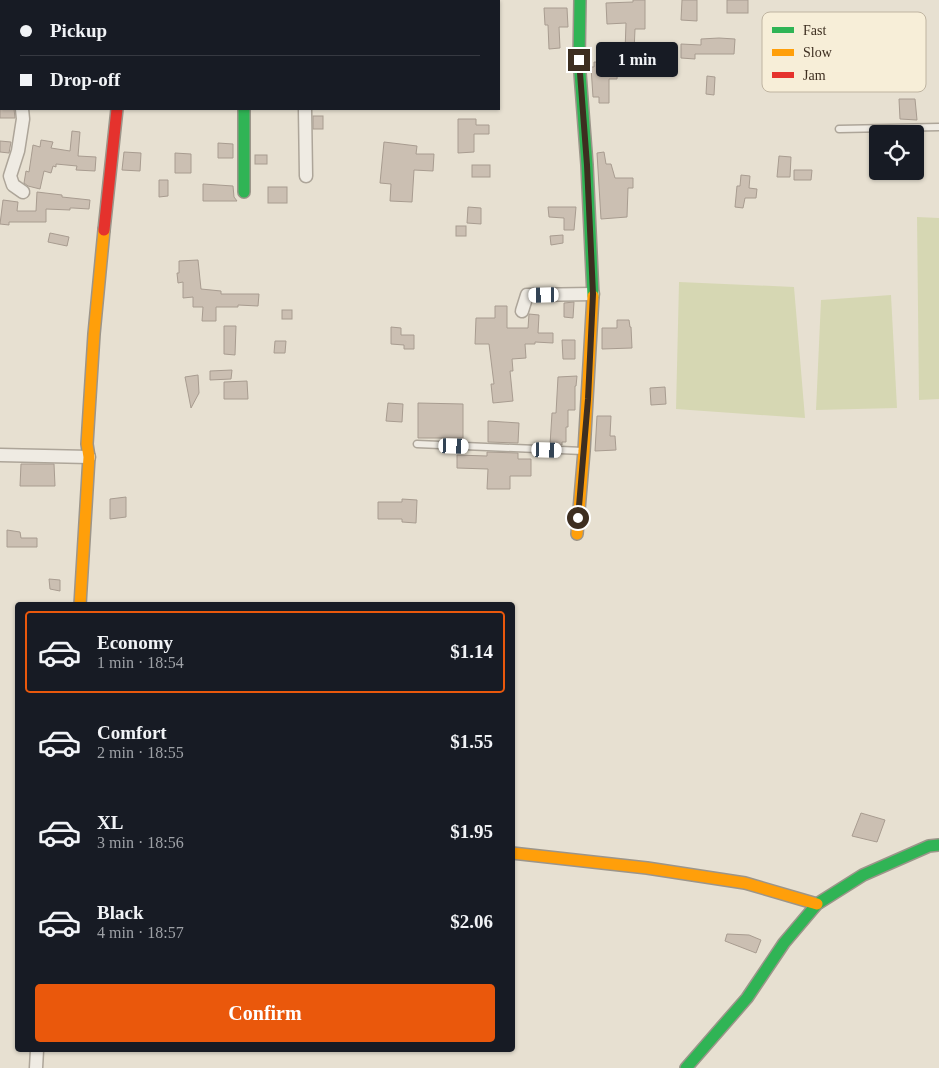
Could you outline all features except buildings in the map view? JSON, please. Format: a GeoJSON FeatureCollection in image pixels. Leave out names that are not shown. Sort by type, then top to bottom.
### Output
{"type":"FeatureCollection","features":[{"type":"Feature","properties":{"kind":"street"},"geometry":{"type":"LineString","coordinates":[[576,534],[584,451],[593,294],[587,165],[579,60],[580,0]]}},
{"type":"Feature","properties":{"kind":"street"},"geometry":{"type":"LineString","coordinates":[[22,110],[22,133],[10,176],[13,185],[23,192]]}},
{"type":"Feature","properties":{"kind":"street"},"geometry":{"type":"LineString","coordinates":[[80,602],[94,334],[104,220],[118,110]]}},
{"type":"Feature","properties":{"kind":"street"},"geometry":{"type":"LineString","coordinates":[[244,110],[244,192]]}},
{"type":"Feature","properties":{"kind":"street"},"geometry":{"type":"LineString","coordinates":[[305,110],[306,176]]}},
{"type":"Feature","properties":{"kind":"street"},"geometry":{"type":"LineString","coordinates":[[522,311],[527,295],[593,294]]}},
{"type":"Feature","properties":{"kind":"street"},"geometry":{"type":"LineString","coordinates":[[0,455],[89,457]]}},
{"type":"Feature","properties":{"kind":"street"},"geometry":{"type":"LineString","coordinates":[[686,1068],[747,998],[784,943],[817,904],[863,875],[929,846],[939,845]]}},
{"type":"Feature","properties":{"kind":"street"},"geometry":{"type":"LineString","coordinates":[[515,853],[646,868],[745,884],[817,904]]}},
{"type":"Feature","properties":{"kind":"street"},"geometry":{"type":"LineString","coordinates":[[36,1068],[37,1052]]}},
{"type":"Feature","properties":{"kind":"lane"},"geometry":{"type":"LineString","coordinates":[[839,128],[939,127]]}},
{"type":"Feature","properties":{"kind":"lane"},"geometry":{"type":"LineString","coordinates":[[417,444],[584,451]]}},
{"type":"Feature","properties":{"kind":"green space"},"geometry":{"type":"Polygon","coordinates":[[[917,217],[939,218],[939,399],[919,400],[917,217]]]}},
{"type":"Feature","properties":{"kind":"green space"},"geometry":{"type":"Polygon","coordinates":[[[679,282],[794,287],[805,418],[676,409],[679,282]]]}},
{"type":"Feature","properties":{"kind":"green space"},"geometry":{"type":"Polygon","coordinates":[[[891,295],[897,408],[816,410],[821,300],[891,295]]]}},
{"type":"Feature","properties":{"kind":"traffic: fast"},"geometry":{"type":"LineString","coordinates":[[580,0],[579,60],[587,165],[593,296]]}},
{"type":"Feature","properties":{"kind":"traffic: fast"},"geometry":{"type":"LineString","coordinates":[[244,110],[244,192]]}},
{"type":"Feature","properties":{"kind":"traffic: fast"},"geometry":{"type":"LineString","coordinates":[[686,1068],[747,998],[784,943],[817,904],[863,875],[929,846],[939,845]]}},
{"type":"Feature","properties":{"kind":"traffic: slow"},"geometry":{"type":"LineString","coordinates":[[80,602],[94,334],[104,230]]}},
{"type":"Feature","properties":{"kind":"traffic: slow"},"geometry":{"type":"LineString","coordinates":[[577,534],[593,296]]}},
{"type":"Feature","properties":{"kind":"traffic: slow"},"geometry":{"type":"LineString","coordinates":[[515,853],[647,868],[745,883],[817,904]]}},
{"type":"Feature","properties":{"kind":"traffic: jam"},"geometry":{"type":"LineString","coordinates":[[104,230],[117,110]]}},
{"type":"Feature","properties":{"kind":"route"},"geometry":{"type":"LineString","coordinates":[[578,518],[588,399],[593,294],[587,165],[579,60]]}}]}
